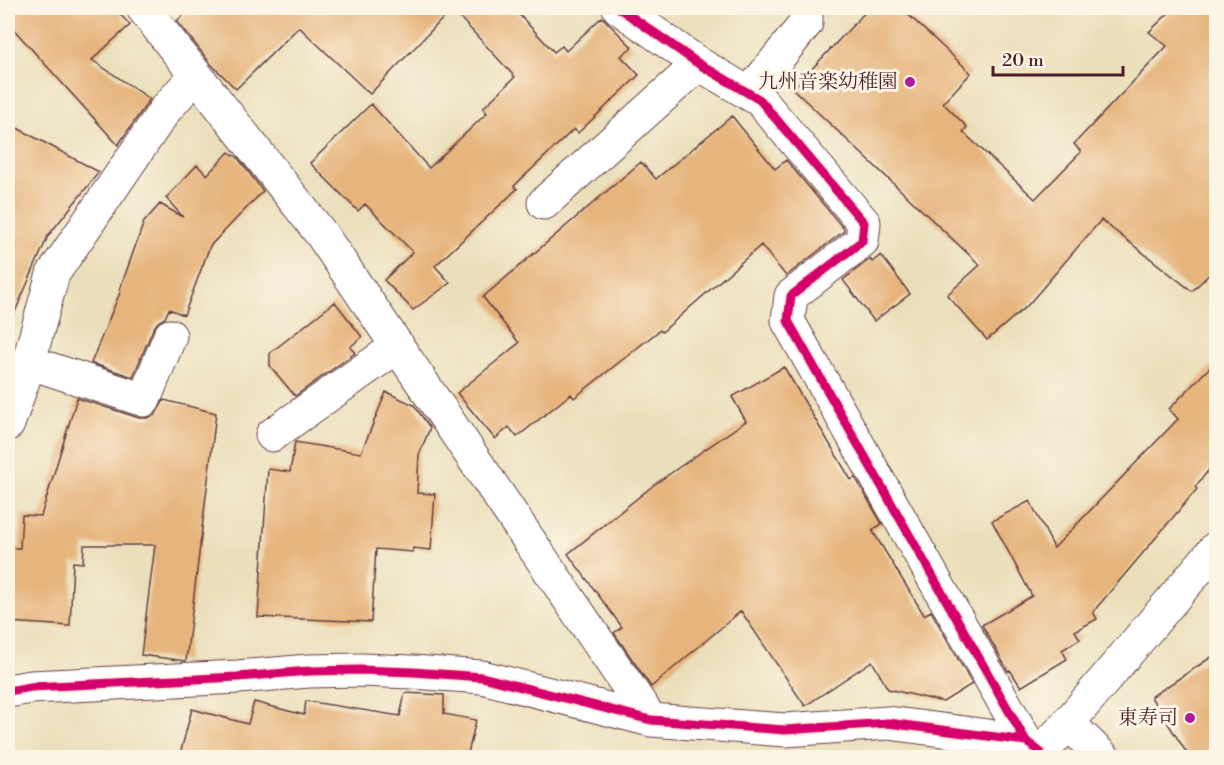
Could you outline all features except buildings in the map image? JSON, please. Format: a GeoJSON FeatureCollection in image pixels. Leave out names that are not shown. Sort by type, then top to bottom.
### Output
{"type":"FeatureCollection","features":[{"type":"Feature","properties":{"kind":"street"},"geometry":{"type":"LineString","coordinates":[[143,8],[322,235],[651,720]]}},
{"type":"Feature","properties":{"kind":"street"},"geometry":{"type":"LineString","coordinates":[[619,8],[699,64],[760,100],[864,223],[862,241],[791,296],[788,321],[1034,750]]}},
{"type":"Feature","properties":{"kind":"street"},"geometry":{"type":"LineString","coordinates":[[750,94],[806,23],[806,8]]}},
{"type":"Feature","properties":{"kind":"street"},"geometry":{"type":"LineString","coordinates":[[544,203],[699,64]]}},
{"type":"Feature","properties":{"kind":"street"},"geometry":{"type":"LineString","coordinates":[[8,423],[19,375],[53,274],[165,110],[196,75]]}},
{"type":"Feature","properties":{"kind":"street"},"geometry":{"type":"LineString","coordinates":[[19,375],[144,400],[170,336]]}},
{"type":"Feature","properties":{"kind":"street"},"geometry":{"type":"LineString","coordinates":[[272,435],[398,346]]}},
{"type":"Feature","properties":{"kind":"street"},"geometry":{"type":"LineString","coordinates":[[8,690],[309,671],[360,670],[482,677],[651,720],[785,730],[888,723],[1034,750],[1068,723],[1216,548]]}},
{"type":"Feature","properties":{"kind":"street"},"geometry":{"type":"LineString","coordinates":[[1068,723],[1104,758]]}},
{"type":"Feature","properties":{"kind":"cycle path"},"geometry":{"type":"LineString","coordinates":[[619,8],[699,64],[760,100],[864,223],[862,241],[791,296],[788,321],[1026,741],[1040,752]]}},
{"type":"Feature","properties":{"kind":"cycle path"},"geometry":{"type":"LineString","coordinates":[[8,691],[31,687],[238,677],[309,671],[413,672],[482,677],[651,720],[785,730],[888,723],[1026,741]]}},
{"type":"Feature","properties":{"kind":"place","name":"九州音楽幼稚園"},"geometry":{"type":"Point","coordinates":[910,82]}},
{"type":"Feature","properties":{"kind":"place","name":"東寿司"},"geometry":{"type":"Point","coordinates":[1190,718]}}]}
